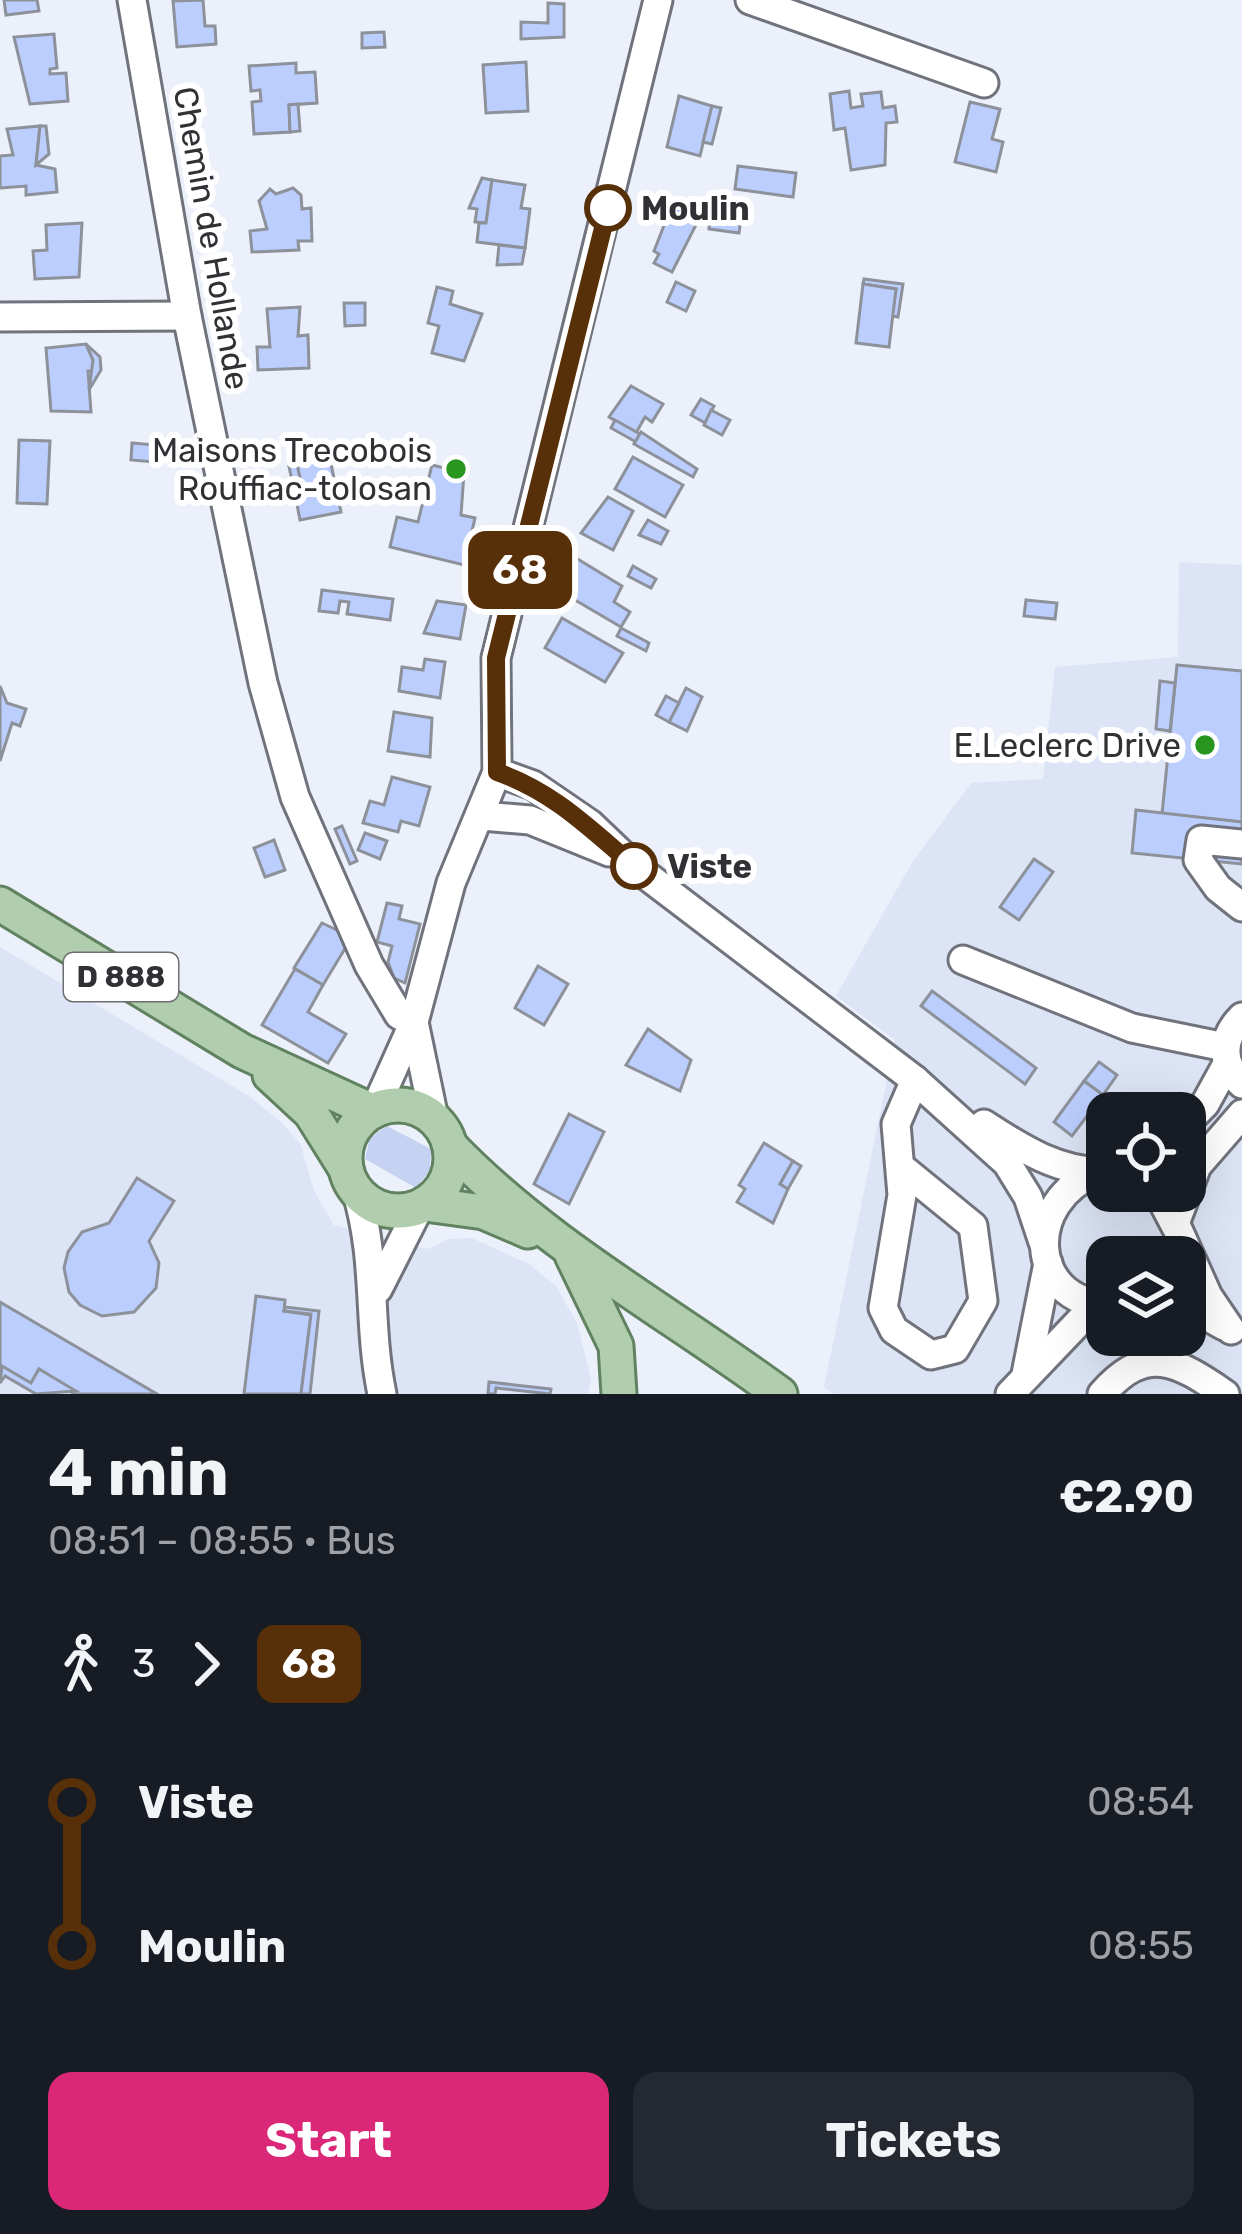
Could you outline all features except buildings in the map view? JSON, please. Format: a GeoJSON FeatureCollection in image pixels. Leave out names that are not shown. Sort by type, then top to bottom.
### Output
{"type":"FeatureCollection","features":[{"type":"Feature","properties":{"kind":"main road","name":"D 888"},"geometry":{"type":"LineString","coordinates":[[0,904],[242,1051],[374,1110]]}},
{"type":"Feature","properties":{"kind":"main road","name":"D 888"},"geometry":{"type":"LineString","coordinates":[[242,1051],[310,1113],[351,1179]]}},
{"type":"Feature","properties":{"kind":"main road"},"geometry":{"type":"LineString","coordinates":[[619,1394],[616,1346],[568,1248],[484,1212],[422,1205],[392,1210],[351,1179],[347,1142],[374,1110],[406,1105],[568,1248],[780,1394]]}},
{"type":"Feature","properties":{"kind":"main road"},"geometry":{"type":"LineString","coordinates":[[422,1205],[444,1185],[442,1132]]}},
{"type":"Feature","properties":{"kind":"street","name":"Chemin de Hollande"},"geometry":{"type":"LineString","coordinates":[[132,0],[187,316],[262,682],[296,796],[382,992],[399,1015],[414,1022]]}},
{"type":"Feature","properties":{"kind":"street"},"geometry":{"type":"LineString","coordinates":[[374,1110],[414,1022],[452,883],[497,772],[496,658],[658,0]]}},
{"type":"Feature","properties":{"kind":"street"},"geometry":{"type":"LineString","coordinates":[[750,0],[984,83]]}},
{"type":"Feature","properties":{"kind":"street"},"geometry":{"type":"LineString","coordinates":[[0,317],[187,316]]}},
{"type":"Feature","properties":{"kind":"street"},"geometry":{"type":"LineString","coordinates":[[497,772],[533,784],[571,811],[629,862],[915,1080],[1007,1163],[1028,1197],[1059,1282],[1086,1296]]}},
{"type":"Feature","properties":{"kind":"street"},"geometry":{"type":"LineString","coordinates":[[482,815],[530,820],[629,862]]}},
{"type":"Feature","properties":{"kind":"street"},"geometry":{"type":"LineString","coordinates":[[1242,844],[1201,840],[1198,860],[1218,888],[1242,907]]}},
{"type":"Feature","properties":{"kind":"street"},"geometry":{"type":"LineString","coordinates":[[963,960],[1231,1065]]}},
{"type":"Feature","properties":{"kind":"street"},"geometry":{"type":"LineString","coordinates":[[1206,1103],[1231,1065],[1229,1031],[1242,1017]]}},
{"type":"Feature","properties":{"kind":"street"},"geometry":{"type":"LineString","coordinates":[[414,1022],[442,1132]]}},
{"type":"Feature","properties":{"kind":"street"},"geometry":{"type":"LineString","coordinates":[[902,1168],[973,1226],[983,1301],[955,1349],[942,1355],[931,1355],[895,1330],[883,1307],[902,1168],[896,1124],[915,1080]]}},
{"type":"Feature","properties":{"kind":"street"},"geometry":{"type":"LineString","coordinates":[[915,1080],[1027,1151],[1086,1166]]}},
{"type":"Feature","properties":{"kind":"street"},"geometry":{"type":"LineString","coordinates":[[1176,1236],[1197,1166],[1242,1114]]}},
{"type":"Feature","properties":{"kind":"street"},"geometry":{"type":"LineString","coordinates":[[1018,1384],[1046,1252],[1046,1218],[1057,1197],[1086,1177]]}},
{"type":"Feature","properties":{"kind":"street"},"geometry":{"type":"LineString","coordinates":[[351,1179],[373,1251],[371,1336],[382,1394]]}},
{"type":"Feature","properties":{"kind":"street"},"geometry":{"type":"LineString","coordinates":[[374,1298],[422,1205]]}},
{"type":"Feature","properties":{"kind":"street"},"geometry":{"type":"LineString","coordinates":[[1169,1212],[1236,1334]]}},
{"type":"Feature","properties":{"kind":"street"},"geometry":{"type":"LineString","coordinates":[[1206,1316],[1236,1334]]}},
{"type":"Feature","properties":{"kind":"street"},"geometry":{"type":"LineString","coordinates":[[1018,1384],[1086,1320]]}},
{"type":"Feature","properties":{"kind":"street"},"geometry":{"type":"LineString","coordinates":[[1102,1394],[1120,1373],[1159,1360],[1185,1366],[1225,1394]]}},
{"type":"Feature","properties":{"kind":"shaded area"},"geometry":{"type":"Polygon","coordinates":[[[1179,562],[1242,565],[1242,1394],[833,1394],[824,1387],[895,1040],[836,996],[913,861],[971,783],[1043,779],[1055,667],[1178,657],[1179,562]]]}},
{"type":"Feature","properties":{"kind":"shaded area"},"geometry":{"type":"Polygon","coordinates":[[[0,947],[249,1096],[280,1121],[300,1143],[314,1191],[334,1225],[428,1249],[449,1239],[472,1238],[529,1264],[556,1286],[577,1323],[591,1379],[588,1394],[0,1394],[0,947]]]}},
{"type":"Feature","properties":{"kind":"shaded area"},"geometry":{"type":"Polygon","coordinates":[[[387,1126],[431,1149],[430,1170],[416,1188],[365,1159],[370,1138],[387,1126]]]}},
{"type":"Feature","properties":{"kind":"bus line","name":"68"},"geometry":{"type":"LineString","coordinates":[[608,208],[496,658],[493,688],[497,772],[533,784],[590,824],[634,866]]}},
{"type":"Feature","properties":{"kind":"place","name":"Moulin"},"geometry":{"type":"Point","coordinates":[608,208]}},
{"type":"Feature","properties":{"kind":"place","name":"Maisons Trecobois Rouffiac-tolosan"},"geometry":{"type":"Point","coordinates":[456,469]}},
{"type":"Feature","properties":{"kind":"place","name":"E.Leclerc Drive"},"geometry":{"type":"Point","coordinates":[1205,745]}},
{"type":"Feature","properties":{"kind":"place","name":"Viste"},"geometry":{"type":"Point","coordinates":[634,866]}}]}
